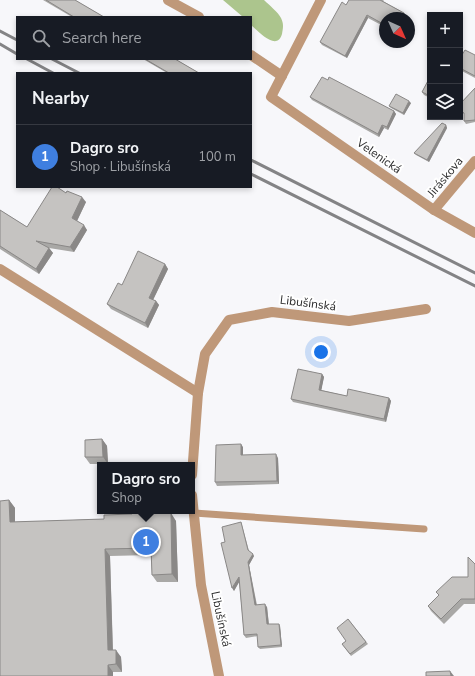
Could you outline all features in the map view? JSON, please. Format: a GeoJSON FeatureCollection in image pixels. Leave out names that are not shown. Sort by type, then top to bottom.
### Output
{"type":"FeatureCollection","features":[{"type":"Feature","properties":{"kind":"street"},"geometry":{"type":"LineString","coordinates":[[168,0],[197,16]]}},
{"type":"Feature","properties":{"kind":"street"},"geometry":{"type":"LineString","coordinates":[[252,56],[282,76],[321,0]]}},
{"type":"Feature","properties":{"kind":"street","name":"Velenická"},"geometry":{"type":"LineString","coordinates":[[282,76],[271,97],[434,210],[475,233]]}},
{"type":"Feature","properties":{"kind":"street","name":"Jiráskova"},"geometry":{"type":"LineString","coordinates":[[434,210],[475,161]]}},
{"type":"Feature","properties":{"kind":"street"},"geometry":{"type":"LineString","coordinates":[[0,269],[198,393]]}},
{"type":"Feature","properties":{"kind":"street","name":"Libušínská"},"geometry":{"type":"LineString","coordinates":[[193,462],[198,393],[205,354],[228,320],[272,312],[349,321],[426,309]]}},
{"type":"Feature","properties":{"kind":"street","name":"Libušínská"},"geometry":{"type":"LineString","coordinates":[[194,514],[201,585],[219,676]]}},
{"type":"Feature","properties":{"kind":"lane"},"geometry":{"type":"LineString","coordinates":[[195,513],[424,529]]}},
{"type":"Feature","properties":{"kind":"green space"},"geometry":{"type":"Polygon","coordinates":[[[223,0],[264,0],[278,13],[282,20],[283,30],[280,39],[272,41],[267,38],[252,26],[252,16],[242,16],[223,0]]]}},
{"type":"Feature","properties":{"kind":"building"},"geometry":{"type":"Polygon","coordinates":[[[46,0],[75,0],[102,16],[72,16],[46,0]]]}},
{"type":"Feature","properties":{"kind":"building"},"geometry":{"type":"Polygon","coordinates":[[[349,0],[380,0],[402,12],[379,12],[379,22],[367,15],[345,56],[320,42],[342,2],[346,5],[349,0]]]}},
{"type":"Feature","properties":{"kind":"building"},"geometry":{"type":"Polygon","coordinates":[[[465,50],[475,55],[475,76],[463,70],[463,53],[465,50]]]}},
{"type":"Feature","properties":{"kind":"building"},"geometry":{"type":"Polygon","coordinates":[[[147,60],[177,60],[197,72],[167,72],[147,60]]]}},
{"type":"Feature","properties":{"kind":"building"},"geometry":{"type":"Polygon","coordinates":[[[322,77],[328,80],[329,77],[394,111],[387,127],[382,125],[378,134],[310,97],[322,77]]]}},
{"type":"Feature","properties":{"kind":"building"},"geometry":{"type":"Polygon","coordinates":[[[427,83],[427,94],[422,92],[427,83]]]}},
{"type":"Feature","properties":{"kind":"building"},"geometry":{"type":"Polygon","coordinates":[[[475,88],[475,120],[464,121],[463,101],[475,88]]]}},
{"type":"Feature","properties":{"kind":"building"},"geometry":{"type":"Polygon","coordinates":[[[396,94],[409,101],[403,113],[389,106],[396,94]]]}},
{"type":"Feature","properties":{"kind":"building"},"geometry":{"type":"Polygon","coordinates":[[[442,123],[446,125],[427,160],[414,153],[442,123]]]}},
{"type":"Feature","properties":{"kind":"building"},"geometry":{"type":"Polygon","coordinates":[[[51,188],[58,188],[66,193],[67,191],[82,197],[72,218],[84,225],[70,247],[36,241],[49,248],[36,269],[0,246],[0,210],[27,227],[51,188]]]}},
{"type":"Feature","properties":{"kind":"building"},"geometry":{"type":"Polygon","coordinates":[[[138,251],[165,264],[149,298],[156,301],[145,323],[107,304],[118,283],[122,285],[138,251]]]}},
{"type":"Feature","properties":{"kind":"building"},"geometry":{"type":"Polygon","coordinates":[[[298,369],[322,374],[319,390],[347,396],[348,389],[389,398],[384,419],[291,399],[298,369]]]}},
{"type":"Feature","properties":{"kind":"building"},"geometry":{"type":"Polygon","coordinates":[[[102,439],[103,457],[85,457],[85,440],[102,439]]]}},
{"type":"Feature","properties":{"kind":"building"},"geometry":{"type":"Polygon","coordinates":[[[241,444],[241,455],[276,454],[277,481],[215,482],[216,445],[241,444]]]}},
{"type":"Feature","properties":{"kind":"building"},"geometry":{"type":"Polygon","coordinates":[[[9,500],[10,522],[104,519],[104,515],[171,514],[172,574],[152,575],[151,548],[105,549],[108,650],[116,650],[116,664],[108,665],[108,676],[0,676],[0,501],[9,500]]]}},
{"type":"Feature","properties":{"kind":"building"},"geometry":{"type":"Polygon","coordinates":[[[241,522],[248,550],[253,554],[248,562],[255,605],[265,604],[267,624],[279,624],[281,645],[258,647],[257,634],[244,635],[239,577],[232,588],[221,543],[225,542],[222,527],[241,522]]]}},
{"type":"Feature","properties":{"kind":"building"},"geometry":{"type":"Polygon","coordinates":[[[468,557],[475,564],[475,599],[461,599],[441,619],[428,606],[439,595],[436,592],[452,577],[468,577],[468,557]]]}},
{"type":"Feature","properties":{"kind":"building"},"geometry":{"type":"Polygon","coordinates":[[[348,619],[366,642],[350,654],[342,644],[346,641],[337,628],[348,619]]]}},
{"type":"Feature","properties":{"kind":"building"},"geometry":{"type":"Polygon","coordinates":[[[450,671],[451,676],[426,676],[426,672],[450,671]]]}},
{"type":"Feature","properties":{"kind":"railway"},"geometry":{"type":"LineString","coordinates":[[0,31],[16,39]]}},
{"type":"Feature","properties":{"kind":"railway"},"geometry":{"type":"LineString","coordinates":[[0,44],[16,53]]}},
{"type":"Feature","properties":{"kind":"railway"},"geometry":{"type":"LineString","coordinates":[[29,60],[51,72]]}},
{"type":"Feature","properties":{"kind":"railway"},"geometry":{"type":"LineString","coordinates":[[54,60],[77,72]]}},
{"type":"Feature","properties":{"kind":"railway"},"geometry":{"type":"LineString","coordinates":[[252,161],[475,273]]}},
{"type":"Feature","properties":{"kind":"railway"},"geometry":{"type":"LineString","coordinates":[[252,174],[475,286]]}},
{"type":"Feature","properties":{"kind":"place","name":"Dagro sro"},"geometry":{"type":"Point","coordinates":[146,542]}}]}
